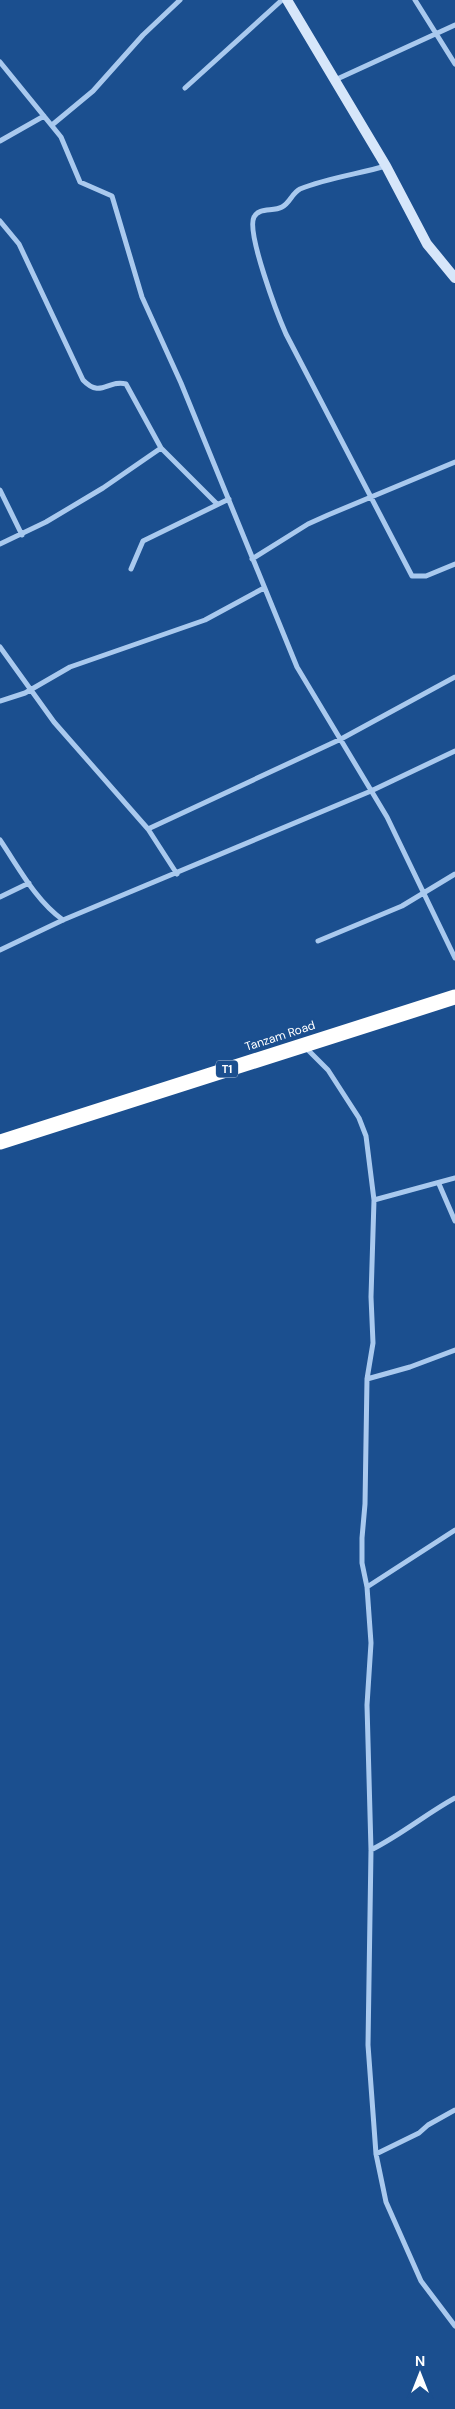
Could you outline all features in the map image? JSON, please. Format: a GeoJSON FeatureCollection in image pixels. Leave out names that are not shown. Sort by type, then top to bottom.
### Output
{"type":"FeatureCollection","features":[{"type":"Feature","properties":{"kind":"highway","name":"Tanzam Road"},"geometry":{"type":"LineString","coordinates":[[0,1142],[302,1044],[455,998]]}},
{"type":"Feature","properties":{"kind":"street"},"geometry":{"type":"LineString","coordinates":[[52,125],[92,91],[143,35],[180,0]]}},
{"type":"Feature","properties":{"kind":"street"},"geometry":{"type":"LineString","coordinates":[[185,88],[282,0]]}},
{"type":"Feature","properties":{"kind":"street"},"geometry":{"type":"LineString","coordinates":[[287,0],[386,166],[427,244],[455,278]]}},
{"type":"Feature","properties":{"kind":"street"},"geometry":{"type":"LineString","coordinates":[[415,0],[455,64]]}},
{"type":"Feature","properties":{"kind":"street"},"geometry":{"type":"LineString","coordinates":[[335,80],[455,25]]}},
{"type":"Feature","properties":{"kind":"street"},"geometry":{"type":"LineString","coordinates":[[0,62],[52,125],[67,148],[80,182],[112,196],[142,297],[181,383],[297,667],[372,791],[399,841],[455,958]]}},
{"type":"Feature","properties":{"kind":"street"},"geometry":{"type":"LineString","coordinates":[[0,141],[44,116]]}},
{"type":"Feature","properties":{"kind":"street"},"geometry":{"type":"LineString","coordinates":[[386,166],[299,190],[281,208],[257,213],[252,221],[273,305],[412,576],[426,576],[455,564]]}},
{"type":"Feature","properties":{"kind":"street"},"geometry":{"type":"LineString","coordinates":[[0,221],[19,244],[83,380],[90,387],[96,389],[122,383],[126,384],[161,448],[217,504]]}},
{"type":"Feature","properties":{"kind":"street"},"geometry":{"type":"LineString","coordinates":[[0,544],[22,536],[103,488],[161,448]]}},
{"type":"Feature","properties":{"kind":"street"},"geometry":{"type":"LineString","coordinates":[[252,559],[308,524],[455,462]]}},
{"type":"Feature","properties":{"kind":"street"},"geometry":{"type":"LineString","coordinates":[[0,490],[22,536]]}},
{"type":"Feature","properties":{"kind":"street"},"geometry":{"type":"LineString","coordinates":[[131,569],[143,541],[229,499]]}},
{"type":"Feature","properties":{"kind":"street"},"geometry":{"type":"LineString","coordinates":[[0,701],[32,690],[70,667],[205,620],[264,588]]}},
{"type":"Feature","properties":{"kind":"street"},"geometry":{"type":"LineString","coordinates":[[0,647],[54,722],[148,829],[177,874]]}},
{"type":"Feature","properties":{"kind":"street"},"geometry":{"type":"LineString","coordinates":[[148,829],[341,739],[455,677]]}},
{"type":"Feature","properties":{"kind":"street"},"geometry":{"type":"LineString","coordinates":[[0,950],[64,920],[372,791],[455,751]]}},
{"type":"Feature","properties":{"kind":"street"},"geometry":{"type":"LineString","coordinates":[[0,840],[48,908],[64,920]]}},
{"type":"Feature","properties":{"kind":"street"},"geometry":{"type":"LineString","coordinates":[[318,941],[390,912],[424,894],[455,874]]}},
{"type":"Feature","properties":{"kind":"street"},"geometry":{"type":"LineString","coordinates":[[0,897],[29,883]]}},
{"type":"Feature","properties":{"kind":"street"},"geometry":{"type":"LineString","coordinates":[[302,1044],[328,1070],[359,1118],[366,1136],[374,1200],[373,1343],[367,1379],[362,1563],[367,1587],[371,1643],[367,1705],[371,1850],[368,2045],[376,2154],[386,2202],[421,2281],[455,2326]]}},
{"type":"Feature","properties":{"kind":"street"},"geometry":{"type":"LineString","coordinates":[[374,1200],[439,1184],[455,1178]]}},
{"type":"Feature","properties":{"kind":"street"},"geometry":{"type":"LineString","coordinates":[[439,1184],[455,1221]]}},
{"type":"Feature","properties":{"kind":"street"},"geometry":{"type":"LineString","coordinates":[[367,1379],[410,1367],[455,1350]]}},
{"type":"Feature","properties":{"kind":"street"},"geometry":{"type":"LineString","coordinates":[[367,1587],[455,1530]]}},
{"type":"Feature","properties":{"kind":"street"},"geometry":{"type":"LineString","coordinates":[[371,1850],[400,1835],[427,1813],[455,1798]]}},
{"type":"Feature","properties":{"kind":"street"},"geometry":{"type":"LineString","coordinates":[[376,2154],[419,2133],[428,2125],[455,2110]]}}]}
